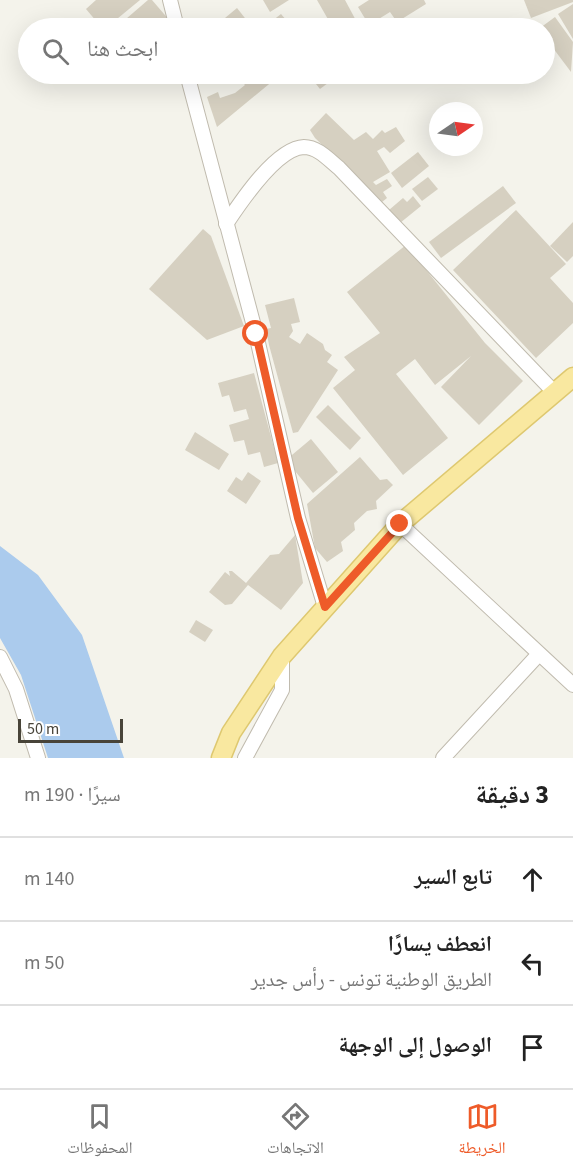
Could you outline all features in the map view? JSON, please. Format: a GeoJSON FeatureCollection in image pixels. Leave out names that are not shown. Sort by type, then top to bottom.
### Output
{"type":"FeatureCollection","features":[{"type":"Feature","properties":{"kind":"main road"},"geometry":{"type":"LineString","coordinates":[[221,758],[231,734],[282,656],[400,524],[573,377]]}},
{"type":"Feature","properties":{"kind":"street"},"geometry":{"type":"LineString","coordinates":[[170,0],[174,18]]}},
{"type":"Feature","properties":{"kind":"street"},"geometry":{"type":"LineString","coordinates":[[190,84],[256,334],[298,518],[325,607]]}},
{"type":"Feature","properties":{"kind":"street"},"geometry":{"type":"LineString","coordinates":[[226,224],[246,195],[277,161],[293,150],[304,147],[316,150],[339,168],[554,392]]}},
{"type":"Feature","properties":{"kind":"street"},"geometry":{"type":"LineString","coordinates":[[400,524],[538,655],[573,685]]}},
{"type":"Feature","properties":{"kind":"street"},"geometry":{"type":"LineString","coordinates":[[443,758],[538,655]]}},
{"type":"Feature","properties":{"kind":"street"},"geometry":{"type":"LineString","coordinates":[[245,758],[282,690],[282,656]]}},
{"type":"Feature","properties":{"kind":"street"},"geometry":{"type":"LineString","coordinates":[[0,657],[16,689],[38,758]]}},
{"type":"Feature","properties":{"kind":"water"},"geometry":{"type":"Polygon","coordinates":[[[0,546],[38,575],[82,635],[124,758],[48,758],[21,675],[0,638],[0,546]]]}},
{"type":"Feature","properties":{"kind":"building"},"geometry":{"type":"Polygon","coordinates":[[[96,0],[140,0],[118,18],[94,18],[86,9],[96,0]]]}},
{"type":"Feature","properties":{"kind":"building"},"geometry":{"type":"Polygon","coordinates":[[[148,0],[152,0],[167,18],[127,18],[148,0]]]}},
{"type":"Feature","properties":{"kind":"building"},"geometry":{"type":"Polygon","coordinates":[[[263,0],[289,0],[270,12],[263,0]]]}},
{"type":"Feature","properties":{"kind":"building"},"geometry":{"type":"Polygon","coordinates":[[[317,0],[345,0],[355,18],[327,18],[317,0]]]}},
{"type":"Feature","properties":{"kind":"building"},"geometry":{"type":"Polygon","coordinates":[[[369,0],[424,0],[426,4],[403,18],[394,18],[390,12],[380,18],[365,18],[358,7],[369,0]]]}},
{"type":"Feature","properties":{"kind":"building"},"geometry":{"type":"Polygon","coordinates":[[[524,0],[573,0],[573,2],[531,18],[524,0]]]}},
{"type":"Feature","properties":{"kind":"building"},"geometry":{"type":"Polygon","coordinates":[[[573,4],[573,39],[558,14],[573,4]]]}},
{"type":"Feature","properties":{"kind":"building"},"geometry":{"type":"Polygon","coordinates":[[[237,8],[245,18],[225,18],[237,8]]]}},
{"type":"Feature","properties":{"kind":"building"},"geometry":{"type":"Polygon","coordinates":[[[554,18],[573,42],[571,72],[555,51],[554,18]]]}},
{"type":"Feature","properties":{"kind":"building"},"geometry":{"type":"Polygon","coordinates":[[[269,84],[217,127],[207,97],[218,92],[220,98],[235,93],[245,85],[269,84]]]}},
{"type":"Feature","properties":{"kind":"building"},"geometry":{"type":"Polygon","coordinates":[[[316,84],[327,84],[320,89],[316,84]]]}},
{"type":"Feature","properties":{"kind":"building"},"geometry":{"type":"Polygon","coordinates":[[[326,113],[354,140],[366,132],[373,139],[382,130],[385,133],[396,127],[405,141],[390,153],[384,147],[377,151],[390,172],[373,182],[376,185],[387,179],[392,186],[383,192],[387,198],[382,202],[315,138],[310,130],[326,113]]]}},
{"type":"Feature","properties":{"kind":"building"},"geometry":{"type":"Polygon","coordinates":[[[418,152],[429,166],[402,188],[391,173],[418,152]]]}},
{"type":"Feature","properties":{"kind":"building"},"geometry":{"type":"Polygon","coordinates":[[[428,177],[438,189],[422,201],[412,189],[428,177]]]}},
{"type":"Feature","properties":{"kind":"building"},"geometry":{"type":"Polygon","coordinates":[[[503,186],[516,203],[441,258],[429,242],[503,186]]]}},
{"type":"Feature","properties":{"kind":"building"},"geometry":{"type":"Polygon","coordinates":[[[413,196],[421,206],[400,223],[389,210],[403,198],[407,202],[413,196]]]}},
{"type":"Feature","properties":{"kind":"building"},"geometry":{"type":"Polygon","coordinates":[[[516,210],[566,264],[550,278],[573,303],[573,323],[536,358],[453,270],[516,210]]]}},
{"type":"Feature","properties":{"kind":"building"},"geometry":{"type":"Polygon","coordinates":[[[573,222],[573,256],[567,262],[550,246],[573,222]]]}},
{"type":"Feature","properties":{"kind":"building"},"geometry":{"type":"Polygon","coordinates":[[[203,229],[211,236],[244,326],[207,340],[149,289],[203,229]]]}},
{"type":"Feature","properties":{"kind":"building"},"geometry":{"type":"Polygon","coordinates":[[[406,245],[485,343],[523,381],[479,425],[441,387],[471,356],[435,385],[415,359],[396,374],[448,438],[403,475],[333,388],[355,370],[344,357],[380,333],[347,292],[406,245]]]}},
{"type":"Feature","properties":{"kind":"building"},"geometry":{"type":"Polygon","coordinates":[[[294,298],[300,322],[291,324],[293,331],[289,337],[300,344],[307,333],[323,344],[325,350],[332,355],[327,362],[338,370],[298,432],[293,433],[269,345],[266,329],[271,328],[265,305],[294,298]]]}},
{"type":"Feature","properties":{"kind":"building"},"geometry":{"type":"Polygon","coordinates":[[[254,373],[278,463],[264,467],[260,452],[248,455],[244,440],[234,442],[229,425],[249,419],[246,409],[234,412],[229,395],[222,397],[218,383],[254,373]]]}},
{"type":"Feature","properties":{"kind":"building"},"geometry":{"type":"Polygon","coordinates":[[[328,405],[361,438],[350,450],[316,417],[328,405]]]}},
{"type":"Feature","properties":{"kind":"building"},"geometry":{"type":"Polygon","coordinates":[[[195,432],[229,454],[219,470],[185,450],[195,432]]]}},
{"type":"Feature","properties":{"kind":"building"},"geometry":{"type":"Polygon","coordinates":[[[311,439],[338,472],[313,493],[286,460],[311,439]]]}},
{"type":"Feature","properties":{"kind":"building"},"geometry":{"type":"Polygon","coordinates":[[[360,457],[380,480],[387,479],[393,485],[376,501],[377,509],[367,511],[354,523],[355,530],[341,542],[343,551],[327,562],[315,548],[307,504],[360,457]]]}},
{"type":"Feature","properties":{"kind":"building"},"geometry":{"type":"Polygon","coordinates":[[[248,472],[261,481],[246,504],[227,491],[236,477],[242,481],[248,472]]]}},
{"type":"Feature","properties":{"kind":"building"},"geometry":{"type":"Polygon","coordinates":[[[295,535],[303,583],[281,610],[248,585],[232,604],[225,605],[209,592],[225,572],[230,576],[229,571],[246,583],[270,555],[279,554],[295,535]]]}},
{"type":"Feature","properties":{"kind":"building"},"geometry":{"type":"Polygon","coordinates":[[[196,620],[213,630],[205,642],[189,632],[196,620]]]}},
{"type":"Feature","properties":{"kind":"route"},"geometry":{"type":"LineString","coordinates":[[256,334],[298,518],[325,607],[400,524]]}}]}
